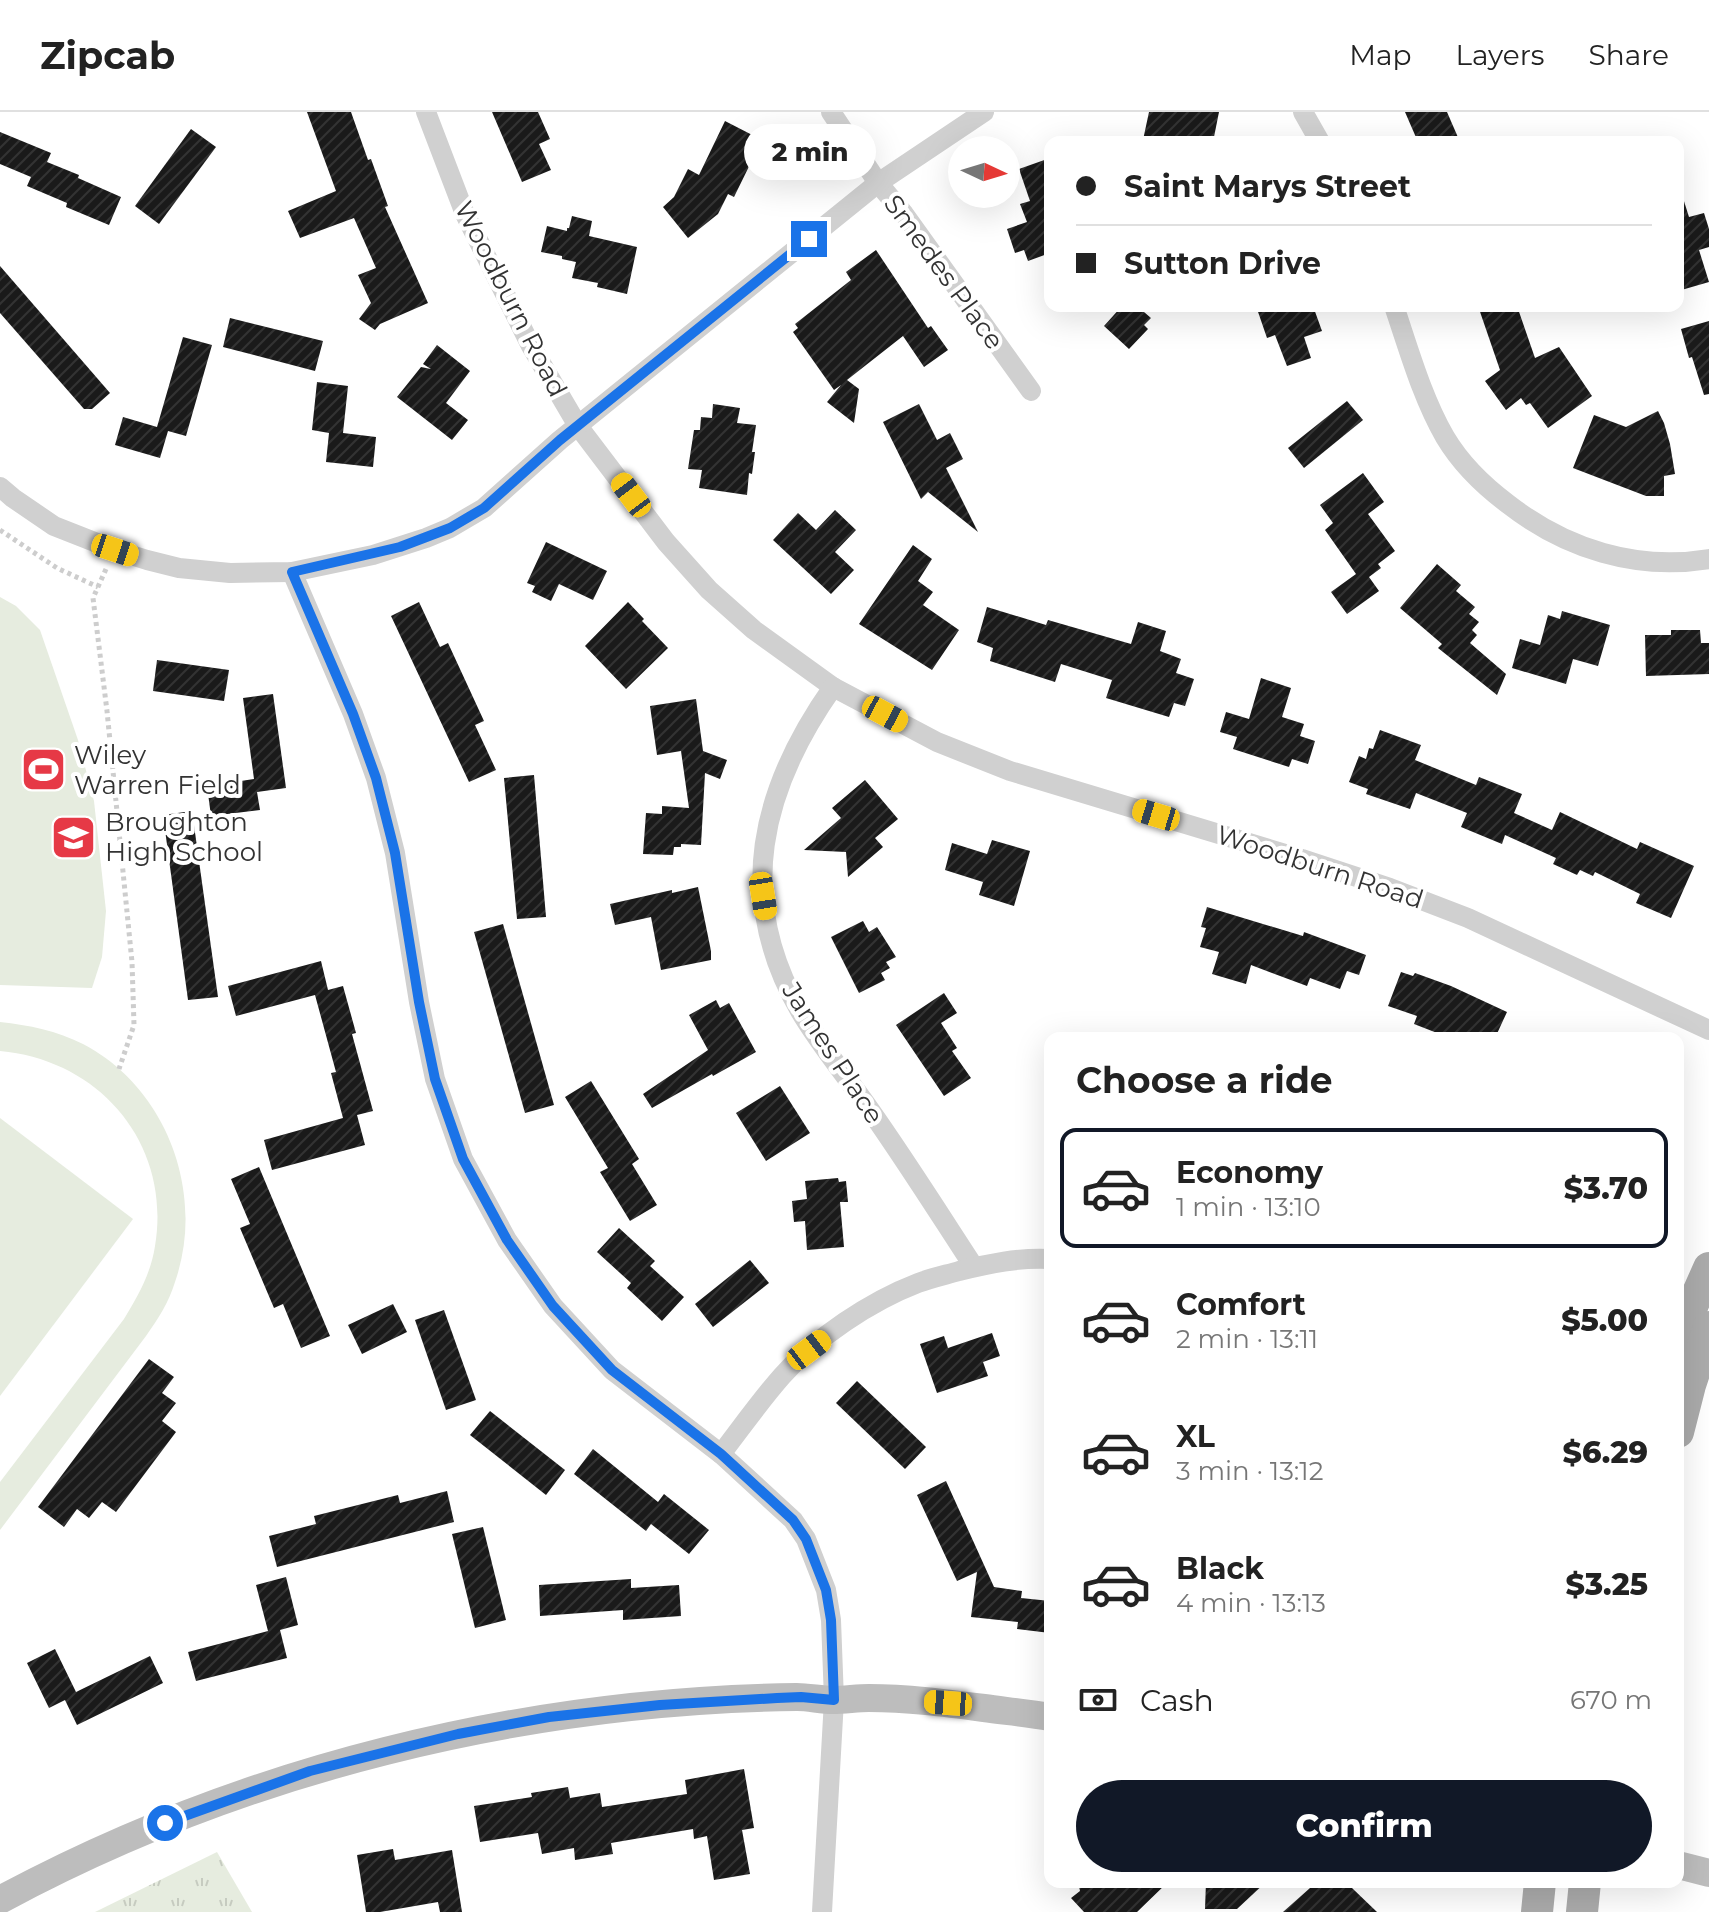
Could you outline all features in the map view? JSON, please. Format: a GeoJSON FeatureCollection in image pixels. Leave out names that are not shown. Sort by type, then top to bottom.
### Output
{"type":"FeatureCollection","features":[{"type":"Feature","properties":{"kind":"main road"},"geometry":{"type":"LineString","coordinates":[[1684,1332],[1709,1268]]}},
{"type":"Feature","properties":{"kind":"main road"},"geometry":{"type":"LineString","coordinates":[[1684,1408],[1709,1327]]}},
{"type":"Feature","properties":{"kind":"main road"},"geometry":{"type":"LineString","coordinates":[[0,1900],[50,1873],[165,1823],[310,1771],[458,1734],[549,1717],[660,1705],[789,1698],[868,1698],[948,1703],[1044,1716]]}},
{"type":"Feature","properties":{"kind":"main road"},"geometry":{"type":"LineString","coordinates":[[1684,1867],[1709,1873]]}},
{"type":"Feature","properties":{"kind":"main road"},"geometry":{"type":"LineString","coordinates":[[1537,1912],[1539,1888]]}},
{"type":"Feature","properties":{"kind":"main road"},"geometry":{"type":"LineString","coordinates":[[1582,1912],[1584,1888]]}},
{"type":"Feature","properties":{"kind":"street","name":"Woodburn Road"},"geometry":{"type":"LineString","coordinates":[[426,112],[465,214],[531,346],[578,426],[666,542],[709,590],[754,630],[833,687],[937,742],[1010,771],[1302,859],[1455,913],[1709,1030]]}},
{"type":"Feature","properties":{"kind":"street","name":"Smedes Place"},"geometry":{"type":"LineString","coordinates":[[831,112],[878,183],[904,214],[1031,391]]}},
{"type":"Feature","properties":{"kind":"street"},"geometry":{"type":"LineString","coordinates":[[0,487],[54,526],[115,550],[179,568],[230,573],[292,572],[400,547],[450,528],[484,508],[578,426],[878,183],[984,112]]}},
{"type":"Feature","properties":{"kind":"street"},"geometry":{"type":"LineString","coordinates":[[1303,112],[1317,136]]}},
{"type":"Feature","properties":{"kind":"street"},"geometry":{"type":"LineString","coordinates":[[1396,312],[1432,413],[1464,464],[1489,489],[1542,528],[1574,544],[1630,560],[1658,563],[1709,559]]}},
{"type":"Feature","properties":{"kind":"street"},"geometry":{"type":"LineString","coordinates":[[292,572],[353,714],[376,778],[395,853],[435,1079],[463,1159],[507,1240],[553,1306],[612,1370],[721,1454],[793,1520],[806,1539],[826,1590],[831,1620],[834,1700],[822,1912]]}},
{"type":"Feature","properties":{"kind":"street","name":"James Place"},"geometry":{"type":"LineString","coordinates":[[833,687],[818,708],[777,788],[765,834],[763,896],[775,959],[801,1012],[889,1137],[974,1267]]}},
{"type":"Feature","properties":{"kind":"street"},"geometry":{"type":"LineString","coordinates":[[721,1454],[783,1375],[809,1350],[880,1300],[918,1282],[974,1267],[1006,1261],[1044,1259]]}},
{"type":"Feature","properties":{"kind":"path"},"geometry":{"type":"LineString","coordinates":[[0,530],[57,568],[98,587]]}},
{"type":"Feature","properties":{"kind":"path"},"geometry":{"type":"LineString","coordinates":[[115,550],[93,598],[132,962],[134,1025],[119,1069]]}},
{"type":"Feature","properties":{"kind":"green space","name":"Wiley Warren Field"},"geometry":{"type":"Polygon","coordinates":[[[0,597],[16,606],[40,630],[78,740],[94,801],[106,911],[102,957],[92,988],[0,985],[0,597]]]}},
{"type":"Feature","properties":{"kind":"green space"},"geometry":{"type":"Polygon","coordinates":[[[0,1022],[43,1029],[83,1044],[112,1063],[137,1087],[157,1115],[172,1146],[182,1179],[186,1213],[183,1248],[175,1282],[163,1310],[0,1530],[0,1482],[134,1302],[153,1256],[157,1209],[152,1174],[140,1142],[121,1114],[97,1090],[69,1071],[36,1058],[0,1051],[0,1022]]]}},
{"type":"Feature","properties":{"kind":"green space"},"geometry":{"type":"Polygon","coordinates":[[[0,1118],[133,1219],[0,1396],[0,1118]]]}},
{"type":"Feature","properties":{"kind":"green space"},"geometry":{"type":"Polygon","coordinates":[[[217,1852],[252,1912],[95,1912],[217,1852]]]}},
{"type":"Feature","properties":{"kind":"building"},"geometry":{"type":"Polygon","coordinates":[[[307,112],[351,112],[388,206],[385,207],[428,303],[380,324],[375,330],[359,319],[371,303],[358,275],[376,268],[354,218],[300,238],[288,211],[336,191],[307,112]]]}},
{"type":"Feature","properties":{"kind":"building"},"geometry":{"type":"Polygon","coordinates":[[[492,112],[538,112],[550,139],[539,144],[551,170],[522,182],[492,112]]]}},
{"type":"Feature","properties":{"kind":"building"},"geometry":{"type":"Polygon","coordinates":[[[1149,112],[1219,112],[1214,136],[1144,136],[1149,112]]]}},
{"type":"Feature","properties":{"kind":"building"},"geometry":{"type":"Polygon","coordinates":[[[1405,112],[1447,112],[1457,136],[1415,136],[1405,112]]]}},
{"type":"Feature","properties":{"kind":"building"},"geometry":{"type":"Polygon","coordinates":[[[725,121],[762,140],[734,197],[728,194],[718,214],[688,238],[663,207],[674,197],[688,169],[699,175],[725,121]]]}},
{"type":"Feature","properties":{"kind":"building"},"geometry":{"type":"Polygon","coordinates":[[[191,129],[216,147],[159,224],[135,206],[191,129]]]}},
{"type":"Feature","properties":{"kind":"building"},"geometry":{"type":"Polygon","coordinates":[[[0,132],[51,153],[47,162],[121,197],[109,225],[27,186],[31,177],[0,164],[0,132]]]}},
{"type":"Feature","properties":{"kind":"building"},"geometry":{"type":"Polygon","coordinates":[[[1044,160],[1044,255],[1028,261],[1024,250],[1015,253],[1007,229],[1027,222],[1020,204],[1030,201],[1020,169],[1044,160]]]}},
{"type":"Feature","properties":{"kind":"building"},"geometry":{"type":"Polygon","coordinates":[[[1684,201],[1689,217],[1704,213],[1709,229],[1709,247],[1699,250],[1709,282],[1684,289],[1684,201]]]}},
{"type":"Feature","properties":{"kind":"building"},"geometry":{"type":"Polygon","coordinates":[[[572,216],[592,221],[589,236],[637,247],[627,294],[597,287],[598,283],[572,278],[576,262],[541,252],[547,226],[567,231],[572,216]]]}},
{"type":"Feature","properties":{"kind":"building"},"geometry":{"type":"Polygon","coordinates":[[[876,250],[928,328],[931,326],[948,350],[924,367],[903,336],[847,380],[859,389],[854,423],[827,402],[841,385],[834,390],[793,332],[798,328],[795,324],[851,280],[846,272],[876,250]]]}},
{"type":"Feature","properties":{"kind":"building"},"geometry":{"type":"Polygon","coordinates":[[[0,266],[110,393],[92,409],[84,409],[0,313],[0,266]]]}},
{"type":"Feature","properties":{"kind":"building"},"geometry":{"type":"Polygon","coordinates":[[[1117,312],[1144,312],[1151,318],[1144,325],[1148,329],[1129,349],[1104,326],[1117,312]]]}},
{"type":"Feature","properties":{"kind":"building"},"geometry":{"type":"Polygon","coordinates":[[[1258,312],[1315,312],[1322,331],[1304,337],[1311,358],[1287,366],[1275,335],[1267,338],[1258,312]]]}},
{"type":"Feature","properties":{"kind":"building"},"geometry":{"type":"Polygon","coordinates":[[[1480,312],[1519,312],[1535,358],[1559,347],[1592,396],[1548,428],[1530,403],[1526,405],[1521,398],[1506,410],[1485,381],[1500,370],[1480,312]]]}},
{"type":"Feature","properties":{"kind":"building"},"geometry":{"type":"Polygon","coordinates":[[[230,318],[323,341],[315,371],[223,347],[230,318]]]}},
{"type":"Feature","properties":{"kind":"building"},"geometry":{"type":"Polygon","coordinates":[[[1709,321],[1709,394],[1704,395],[1681,329],[1709,321]]]}},
{"type":"Feature","properties":{"kind":"building"},"geometry":{"type":"Polygon","coordinates":[[[183,337],[212,345],[186,436],[168,431],[160,458],[115,445],[123,417],[157,427],[183,337]]]}},
{"type":"Feature","properties":{"kind":"building"},"geometry":{"type":"Polygon","coordinates":[[[437,345],[470,371],[446,403],[468,420],[452,440],[397,397],[421,367],[431,369],[423,364],[437,345]]]}},
{"type":"Feature","properties":{"kind":"building"},"geometry":{"type":"Polygon","coordinates":[[[317,382],[348,386],[343,433],[376,437],[373,467],[326,462],[329,433],[312,430],[317,382]]]}},
{"type":"Feature","properties":{"kind":"building"},"geometry":{"type":"Polygon","coordinates":[[[1347,401],[1363,420],[1304,468],[1288,448],[1347,401]]]}},
{"type":"Feature","properties":{"kind":"building"},"geometry":{"type":"Polygon","coordinates":[[[713,404],[740,408],[737,423],[756,425],[752,452],[755,452],[747,495],[699,488],[702,470],[688,469],[694,430],[700,430],[701,417],[712,418],[713,404]]]}},
{"type":"Feature","properties":{"kind":"building"},"geometry":{"type":"Polygon","coordinates":[[[919,404],[937,440],[950,433],[963,459],[946,468],[978,532],[928,492],[921,499],[883,422],[919,404]]]}},
{"type":"Feature","properties":{"kind":"building"},"geometry":{"type":"Polygon","coordinates":[[[1658,411],[1670,444],[1675,474],[1664,476],[1664,496],[1646,496],[1573,468],[1594,415],[1626,427],[1658,411]]]}},
{"type":"Feature","properties":{"kind":"building"},"geometry":{"type":"Polygon","coordinates":[[[1363,473],[1384,502],[1368,514],[1395,551],[1378,564],[1381,568],[1369,577],[1379,591],[1347,614],[1331,592],[1356,574],[1325,530],[1333,523],[1320,505],[1363,473]]]}},
{"type":"Feature","properties":{"kind":"building"},"geometry":{"type":"Polygon","coordinates":[[[835,510],[856,530],[835,552],[854,570],[831,594],[773,540],[798,513],[816,530],[835,510]]]}},
{"type":"Feature","properties":{"kind":"building"},"geometry":{"type":"Polygon","coordinates":[[[546,542],[607,571],[593,600],[559,584],[551,601],[532,592],[535,586],[527,583],[546,542]]]}},
{"type":"Feature","properties":{"kind":"building"},"geometry":{"type":"Polygon","coordinates":[[[913,545],[932,559],[918,581],[933,592],[923,605],[959,630],[932,670],[859,624],[913,545]]]}},
{"type":"Feature","properties":{"kind":"building"},"geometry":{"type":"Polygon","coordinates":[[[1437,564],[1461,585],[1456,591],[1475,607],[1469,614],[1479,622],[1472,630],[1477,635],[1470,643],[1506,674],[1497,695],[1438,648],[1442,644],[1400,608],[1437,564]]]}},
{"type":"Feature","properties":{"kind":"building"},"geometry":{"type":"Polygon","coordinates":[[[419,602],[440,647],[448,643],[484,721],[475,725],[496,770],[469,782],[391,616],[419,602]]]}},
{"type":"Feature","properties":{"kind":"building"},"geometry":{"type":"Polygon","coordinates":[[[628,602],[668,648],[626,689],[585,646],[628,602]]]}},
{"type":"Feature","properties":{"kind":"building"},"geometry":{"type":"Polygon","coordinates":[[[987,607],[1046,625],[1048,620],[1131,644],[1138,622],[1166,631],[1160,651],[1181,659],[1176,673],[1194,679],[1185,706],[1174,703],[1169,717],[1106,698],[1112,680],[1061,664],[1055,682],[990,661],[993,648],[977,642],[987,607]]]}},
{"type":"Feature","properties":{"kind":"building"},"geometry":{"type":"Polygon","coordinates":[[[1562,611],[1610,625],[1598,666],[1573,659],[1566,684],[1512,668],[1520,639],[1540,645],[1548,615],[1560,619],[1562,611]]]}},
{"type":"Feature","properties":{"kind":"building"},"geometry":{"type":"Polygon","coordinates":[[[1671,630],[1700,630],[1701,643],[1709,643],[1709,674],[1646,676],[1645,635],[1671,635],[1671,630]]]}},
{"type":"Feature","properties":{"kind":"building"},"geometry":{"type":"Polygon","coordinates":[[[157,660],[229,670],[224,701],[153,691],[157,660]]]}},
{"type":"Feature","properties":{"kind":"building"},"geometry":{"type":"Polygon","coordinates":[[[1261,678],[1291,688],[1282,717],[1304,724],[1300,736],[1315,741],[1308,764],[1292,759],[1289,767],[1233,749],[1237,737],[1220,732],[1226,712],[1249,719],[1261,678]]]}},
{"type":"Feature","properties":{"kind":"building"},"geometry":{"type":"Polygon","coordinates":[[[273,694],[286,788],[257,792],[260,810],[211,816],[207,786],[254,779],[243,698],[273,694]]]}},
{"type":"Feature","properties":{"kind":"building"},"geometry":{"type":"Polygon","coordinates":[[[696,699],[703,751],[727,760],[720,779],[705,773],[701,845],[681,844],[681,847],[674,847],[673,855],[643,854],[646,813],[662,814],[662,806],[689,808],[681,751],[657,755],[650,706],[696,699]]]}},
{"type":"Feature","properties":{"kind":"building"},"geometry":{"type":"Polygon","coordinates":[[[1380,730],[1421,745],[1415,760],[1476,785],[1479,777],[1522,794],[1514,813],[1552,830],[1560,812],[1637,849],[1640,842],[1694,866],[1671,918],[1636,903],[1640,894],[1595,872],[1593,876],[1580,870],[1577,875],[1553,864],[1556,858],[1505,835],[1502,844],[1461,827],[1467,813],[1416,793],[1410,809],[1366,794],[1368,789],[1349,782],[1359,756],[1366,759],[1380,730]]]}},
{"type":"Feature","properties":{"kind":"building"},"geometry":{"type":"Polygon","coordinates":[[[534,775],[546,917],[517,919],[504,778],[534,775]]]}},
{"type":"Feature","properties":{"kind":"building"},"geometry":{"type":"Polygon","coordinates":[[[865,780],[898,819],[875,838],[883,847],[848,877],[846,852],[804,850],[841,818],[832,808],[865,780]]]}},
{"type":"Feature","properties":{"kind":"building"},"geometry":{"type":"Polygon","coordinates":[[[192,811],[218,997],[188,1000],[163,815],[192,811]]]}},
{"type":"Feature","properties":{"kind":"building"},"geometry":{"type":"Polygon","coordinates":[[[992,840],[1030,851],[1014,906],[979,895],[983,882],[945,870],[952,843],[987,854],[992,840]]]}},
{"type":"Feature","properties":{"kind":"building"},"geometry":{"type":"Polygon","coordinates":[[[698,887],[711,960],[661,970],[651,917],[615,925],[610,904],[698,887]]]}},
{"type":"Feature","properties":{"kind":"building"},"geometry":{"type":"Polygon","coordinates":[[[1207,907],[1303,936],[1304,932],[1366,955],[1359,975],[1347,971],[1340,989],[1310,978],[1307,986],[1251,965],[1246,984],[1212,974],[1219,952],[1200,947],[1206,928],[1201,927],[1207,907]]]}},
{"type":"Feature","properties":{"kind":"building"},"geometry":{"type":"Polygon","coordinates":[[[863,921],[869,932],[877,927],[896,957],[886,962],[890,968],[881,973],[885,980],[859,993],[831,937],[863,921]]]}},
{"type":"Feature","properties":{"kind":"building"},"geometry":{"type":"Polygon","coordinates":[[[503,924],[554,1105],[525,1113],[474,932],[503,924]]]}},
{"type":"Feature","properties":{"kind":"building"},"geometry":{"type":"Polygon","coordinates":[[[321,961],[328,990],[343,986],[356,1033],[352,1034],[373,1111],[357,1115],[365,1145],[272,1170],[264,1140],[343,1118],[331,1073],[336,1072],[315,995],[236,1016],[228,986],[321,961]]]}},
{"type":"Feature","properties":{"kind":"building"},"geometry":{"type":"Polygon","coordinates":[[[1401,972],[1413,976],[1415,973],[1451,986],[1507,1012],[1498,1032],[1435,1032],[1414,1024],[1417,1016],[1388,1006],[1401,972]]]}},
{"type":"Feature","properties":{"kind":"building"},"geometry":{"type":"Polygon","coordinates":[[[944,993],[957,1013],[941,1023],[957,1048],[952,1051],[971,1078],[944,1096],[896,1025],[944,993]]]}},
{"type":"Feature","properties":{"kind":"building"},"geometry":{"type":"Polygon","coordinates":[[[716,1000],[720,1008],[729,1003],[756,1052],[652,1108],[643,1094],[708,1050],[689,1015],[716,1000]]]}},
{"type":"Feature","properties":{"kind":"building"},"geometry":{"type":"Polygon","coordinates":[[[591,1081],[639,1159],[632,1164],[657,1205],[630,1221],[600,1172],[608,1168],[565,1097],[591,1081]]]}},
{"type":"Feature","properties":{"kind":"building"},"geometry":{"type":"Polygon","coordinates":[[[780,1086],[810,1133],[766,1161],[736,1113],[780,1086]]]}},
{"type":"Feature","properties":{"kind":"building"},"geometry":{"type":"Polygon","coordinates":[[[259,1167],[330,1336],[301,1348],[283,1304],[274,1308],[240,1228],[250,1224],[231,1179],[259,1167]]]}},
{"type":"Feature","properties":{"kind":"building"},"geometry":{"type":"Polygon","coordinates":[[[838,1178],[839,1182],[846,1181],[848,1202],[840,1202],[844,1247],[807,1250],[805,1221],[794,1222],[792,1201],[807,1199],[805,1181],[838,1178]]]}},
{"type":"Feature","properties":{"kind":"building"},"geometry":{"type":"Polygon","coordinates":[[[619,1228],[655,1261],[650,1266],[684,1297],[662,1321],[627,1288],[631,1283],[597,1252],[619,1228]]]}},
{"type":"Feature","properties":{"kind":"building"},"geometry":{"type":"Polygon","coordinates":[[[750,1260],[769,1283],[713,1327],[695,1304],[750,1260]]]}},
{"type":"Feature","properties":{"kind":"building"},"geometry":{"type":"Polygon","coordinates":[[[393,1304],[407,1332],[362,1354],[348,1325],[393,1304]]]}},
{"type":"Feature","properties":{"kind":"building"},"geometry":{"type":"Polygon","coordinates":[[[444,1310],[476,1400],[446,1410],[415,1320],[444,1310]]]}},
{"type":"Feature","properties":{"kind":"building"},"geometry":{"type":"Polygon","coordinates":[[[992,1333],[1000,1356],[983,1362],[988,1376],[937,1393],[920,1344],[944,1336],[948,1348],[992,1333]]]}},
{"type":"Feature","properties":{"kind":"building"},"geometry":{"type":"Polygon","coordinates":[[[149,1359],[174,1377],[162,1393],[176,1403],[162,1421],[176,1432],[116,1512],[102,1502],[89,1518],[77,1509],[64,1527],[38,1507],[149,1359]]]}},
{"type":"Feature","properties":{"kind":"building"},"geometry":{"type":"Polygon","coordinates":[[[857,1381],[926,1447],[905,1469],[836,1403],[857,1381]]]}},
{"type":"Feature","properties":{"kind":"building"},"geometry":{"type":"Polygon","coordinates":[[[490,1411],[565,1470],[546,1495],[470,1435],[490,1411]]]}},
{"type":"Feature","properties":{"kind":"building"},"geometry":{"type":"Polygon","coordinates":[[[593,1449],[658,1502],[664,1494],[709,1530],[689,1554],[651,1524],[646,1531],[574,1474],[593,1449]]]}},
{"type":"Feature","properties":{"kind":"building"},"geometry":{"type":"Polygon","coordinates":[[[946,1481],[994,1587],[1022,1591],[1021,1598],[1044,1600],[1044,1632],[1017,1629],[1018,1622],[971,1617],[977,1572],[957,1581],[917,1495],[946,1481]]]}},
{"type":"Feature","properties":{"kind":"building"},"geometry":{"type":"Polygon","coordinates":[[[447,1491],[454,1522],[277,1567],[269,1536],[316,1524],[314,1516],[398,1495],[400,1503],[447,1491]]]}},
{"type":"Feature","properties":{"kind":"building"},"geometry":{"type":"Polygon","coordinates":[[[483,1527],[506,1620],[475,1628],[452,1534],[483,1527]]]}},
{"type":"Feature","properties":{"kind":"building"},"geometry":{"type":"Polygon","coordinates":[[[286,1577],[298,1625],[280,1630],[287,1658],[196,1681],[188,1652],[268,1631],[256,1585],[286,1577]]]}},
{"type":"Feature","properties":{"kind":"building"},"geometry":{"type":"Polygon","coordinates":[[[631,1579],[631,1588],[679,1585],[681,1616],[623,1620],[623,1610],[540,1616],[539,1585],[631,1579]]]}},
{"type":"Feature","properties":{"kind":"building"},"geometry":{"type":"Polygon","coordinates":[[[55,1649],[76,1692],[150,1656],[163,1683],[77,1725],[65,1700],[49,1708],[27,1663],[55,1649]]]}},
{"type":"Feature","properties":{"kind":"building"},"geometry":{"type":"Polygon","coordinates":[[[744,1769],[754,1828],[742,1830],[750,1874],[714,1880],[707,1836],[694,1839],[693,1829],[611,1843],[613,1854],[575,1860],[574,1848],[542,1854],[538,1833],[480,1842],[474,1806],[532,1797],[531,1793],[568,1787],[570,1798],[600,1793],[602,1807],[687,1794],[685,1780],[744,1769]]]}},
{"type":"Feature","properties":{"kind":"building"},"geometry":{"type":"Polygon","coordinates":[[[393,1849],[395,1860],[452,1850],[462,1912],[440,1912],[438,1902],[366,1912],[357,1855],[393,1849]]]}},
{"type":"Feature","properties":{"kind":"building"},"geometry":{"type":"Polygon","coordinates":[[[1079,1888],[1162,1888],[1137,1912],[1084,1912],[1071,1898],[1080,1891],[1079,1888]]]}},
{"type":"Feature","properties":{"kind":"building"},"geometry":{"type":"Polygon","coordinates":[[[1206,1888],[1260,1888],[1237,1909],[1205,1909],[1206,1888]]]}},
{"type":"Feature","properties":{"kind":"building"},"geometry":{"type":"Polygon","coordinates":[[[1310,1888],[1352,1888],[1377,1912],[1283,1912],[1310,1888]]]}},
{"type":"Feature","properties":{"kind":"place","name":"Wiley Warren Field"},"geometry":{"type":"Point","coordinates":[43,770]}},
{"type":"Feature","properties":{"kind":"place","name":"Broughton High School"},"geometry":{"type":"Point","coordinates":[74,837]}},
{"type":"Feature","properties":{"kind":"route"},"geometry":{"type":"LineString","coordinates":[[165,1823],[310,1771],[458,1734],[549,1717],[740,1699],[801,1697],[834,1700],[831,1620],[826,1590],[806,1539],[793,1520],[721,1454],[612,1370],[553,1306],[507,1240],[463,1159],[435,1079],[406,929],[395,853],[376,778],[353,714],[292,572],[400,547],[450,528],[484,508],[560,440],[809,239]]}}]}
